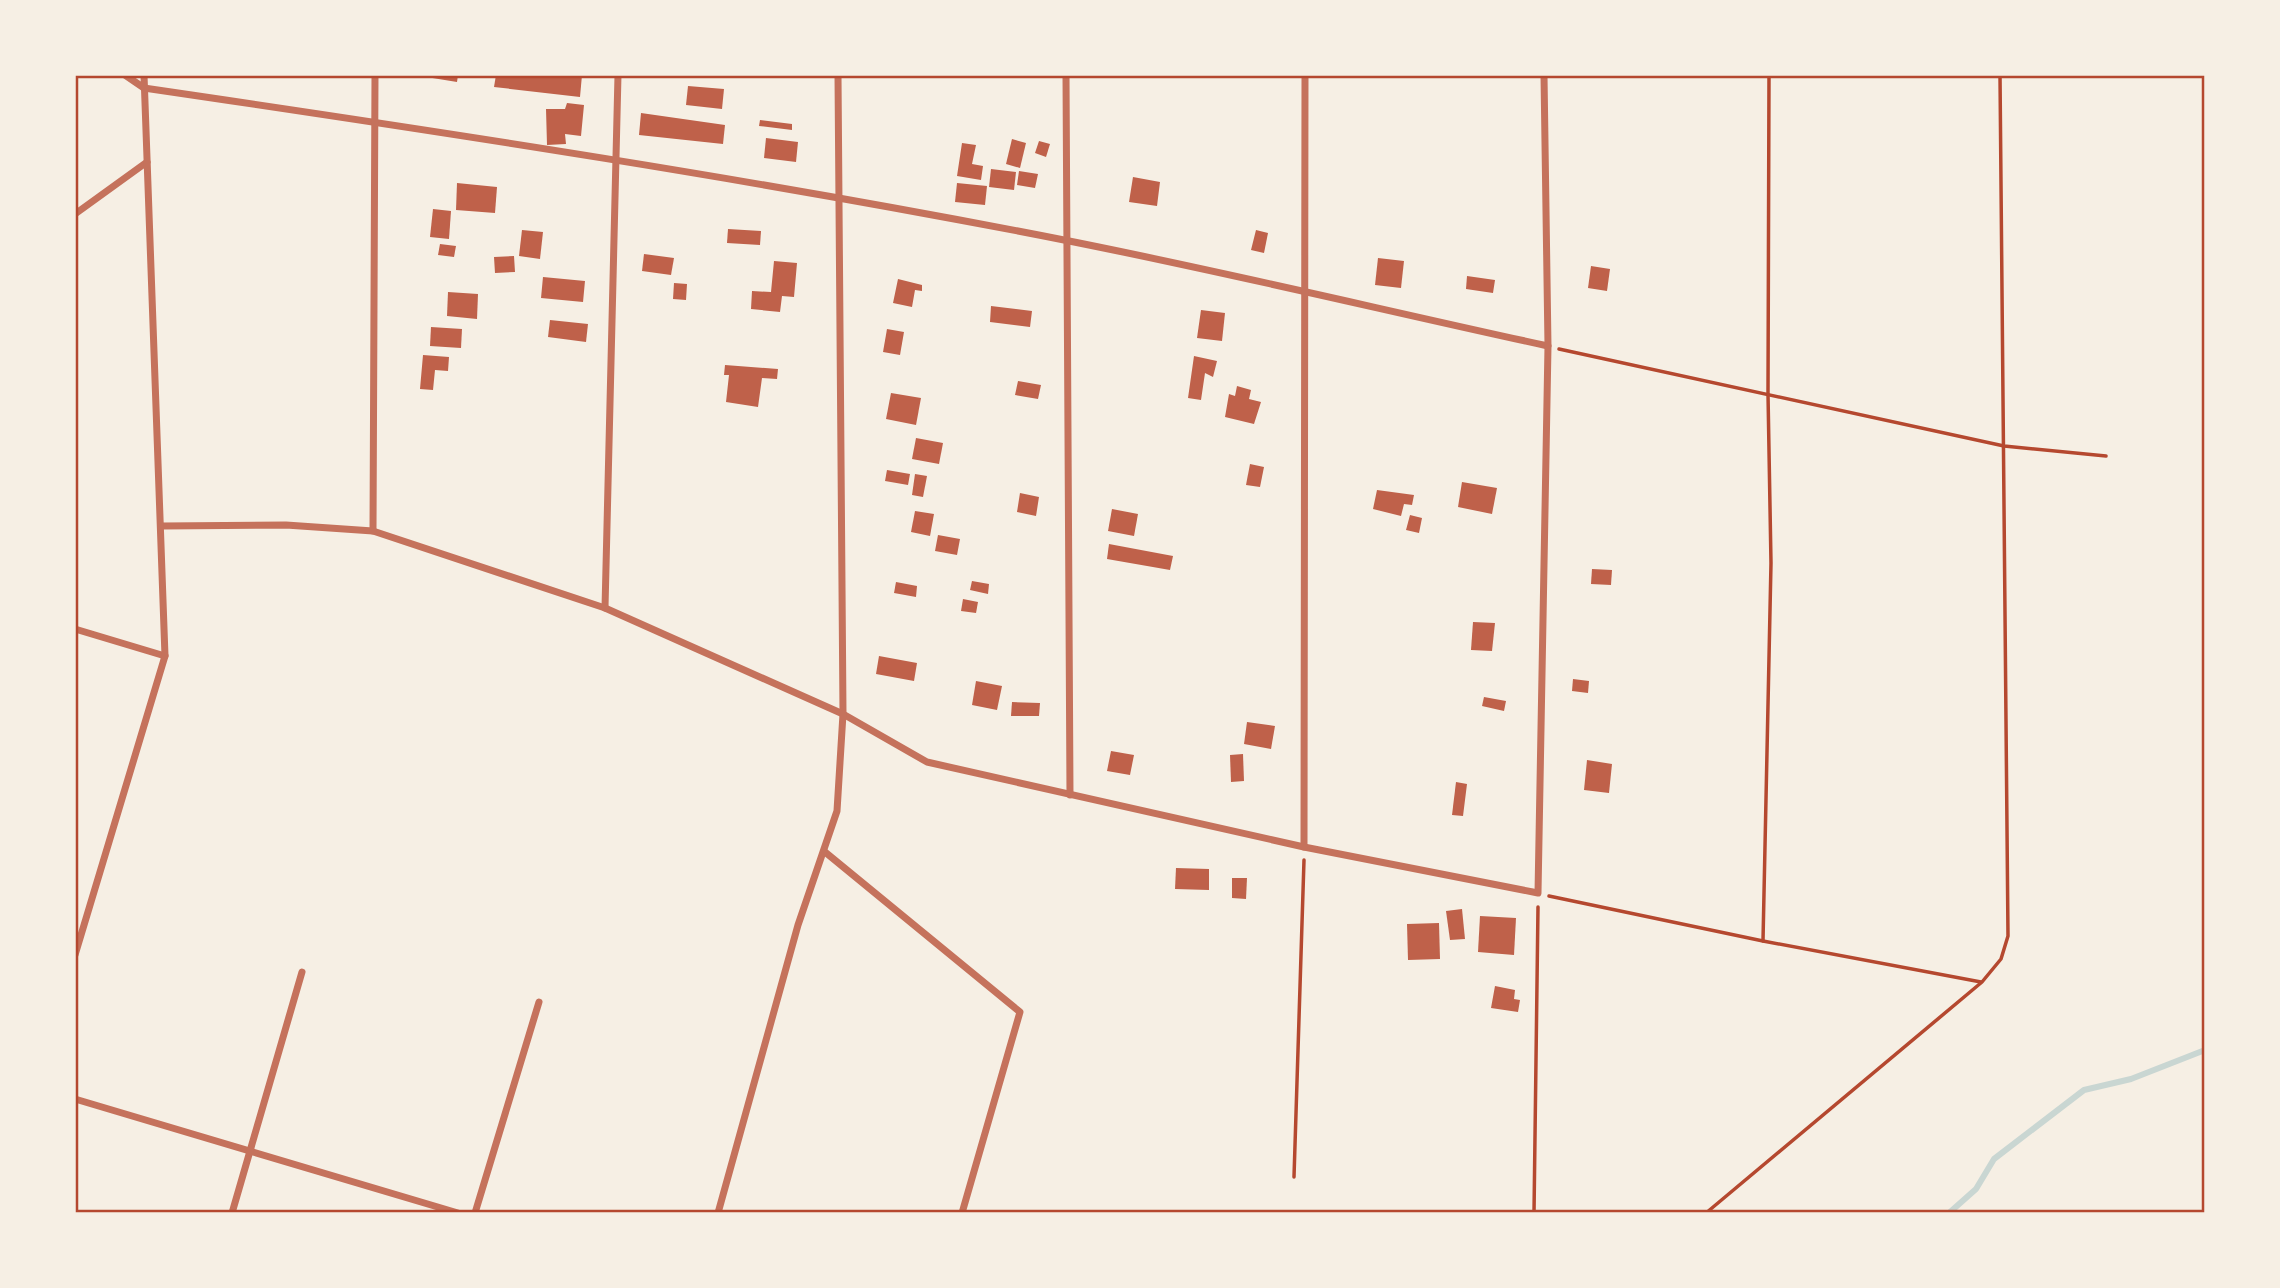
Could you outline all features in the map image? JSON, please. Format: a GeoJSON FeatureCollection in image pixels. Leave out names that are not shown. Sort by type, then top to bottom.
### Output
{"type":"FeatureCollection","features":[{"type":"Feature","properties":{"kind":"street"},"geometry":{"type":"LineString","coordinates":[[125,75],[144,88],[616,161],[839,198],[1067,241],[1548,346]]}},
{"type":"Feature","properties":{"kind":"street"},"geometry":{"type":"LineString","coordinates":[[75,956],[165,656],[144,75]]}},
{"type":"Feature","properties":{"kind":"street"},"geometry":{"type":"LineString","coordinates":[[373,530],[375,75]]}},
{"type":"Feature","properties":{"kind":"street"},"geometry":{"type":"LineString","coordinates":[[605,608],[618,75]]}},
{"type":"Feature","properties":{"kind":"street"},"geometry":{"type":"LineString","coordinates":[[718,1213],[798,925],[837,811],[843,714],[838,75]]}},
{"type":"Feature","properties":{"kind":"street"},"geometry":{"type":"LineString","coordinates":[[1066,75],[1070,795]]}},
{"type":"Feature","properties":{"kind":"street"},"geometry":{"type":"LineString","coordinates":[[1304,847],[1305,75]]}},
{"type":"Feature","properties":{"kind":"street"},"geometry":{"type":"LineString","coordinates":[[162,526],[286,525],[373,530],[605,608],[843,714],[927,762],[1304,847],[1538,893],[1548,346],[1544,75]]}},
{"type":"Feature","properties":{"kind":"street"},"geometry":{"type":"LineString","coordinates":[[75,215],[147,162]]}},
{"type":"Feature","properties":{"kind":"street"},"geometry":{"type":"LineString","coordinates":[[75,629],[165,656]]}},
{"type":"Feature","properties":{"kind":"street"},"geometry":{"type":"LineString","coordinates":[[825,852],[1020,1012],[962,1213]]}},
{"type":"Feature","properties":{"kind":"street"},"geometry":{"type":"LineString","coordinates":[[232,1213],[248,1150],[302,972]]}},
{"type":"Feature","properties":{"kind":"street"},"geometry":{"type":"LineString","coordinates":[[475,1213],[539,1002]]}},
{"type":"Feature","properties":{"kind":"street"},"geometry":{"type":"LineString","coordinates":[[75,1099],[458,1213]]}},
{"type":"Feature","properties":{"kind":"path"},"geometry":{"type":"LineString","coordinates":[[1763,942],[1771,563],[1768,394],[1769,75]]}},
{"type":"Feature","properties":{"kind":"path"},"geometry":{"type":"LineString","coordinates":[[1706,1213],[1982,982],[2001,959],[2008,936],[2000,75]]}},
{"type":"Feature","properties":{"kind":"path"},"geometry":{"type":"LineString","coordinates":[[1548,346],[2004,446],[2106,456]]}},
{"type":"Feature","properties":{"kind":"path"},"geometry":{"type":"LineString","coordinates":[[1294,1177],[1304,847]]}},
{"type":"Feature","properties":{"kind":"path"},"geometry":{"type":"LineString","coordinates":[[1534,1213],[1538,893],[1763,942],[1982,982]]}},
{"type":"Feature","properties":{"kind":"building"},"geometry":{"type":"Polygon","coordinates":[[[414,75],[458,75],[457,82],[414,75]]]}},
{"type":"Feature","properties":{"kind":"building"},"geometry":{"type":"Polygon","coordinates":[[[496,75],[582,75],[580,97],[494,87],[496,75]]]}},
{"type":"Feature","properties":{"kind":"building"},"geometry":{"type":"Polygon","coordinates":[[[688,86],[724,89],[722,109],[686,105],[688,86]]]}},
{"type":"Feature","properties":{"kind":"building"},"geometry":{"type":"Polygon","coordinates":[[[567,103],[584,105],[581,136],[565,134],[566,144],[547,145],[546,109],[565,109],[567,103]]]}},
{"type":"Feature","properties":{"kind":"building"},"geometry":{"type":"Polygon","coordinates":[[[641,113],[725,125],[723,144],[639,135],[641,113]]]}},
{"type":"Feature","properties":{"kind":"building"},"geometry":{"type":"Polygon","coordinates":[[[760,120],[792,124],[792,130],[759,126],[760,120]]]}},
{"type":"Feature","properties":{"kind":"building"},"geometry":{"type":"Polygon","coordinates":[[[766,138],[798,142],[796,162],[764,158],[766,138]]]}},
{"type":"Feature","properties":{"kind":"building"},"geometry":{"type":"Polygon","coordinates":[[[1012,139],[1026,143],[1020,168],[1006,164],[1012,139]]]}},
{"type":"Feature","properties":{"kind":"building"},"geometry":{"type":"Polygon","coordinates":[[[1039,141],[1050,144],[1046,157],[1035,153],[1039,141]]]}},
{"type":"Feature","properties":{"kind":"building"},"geometry":{"type":"Polygon","coordinates":[[[962,143],[976,145],[972,164],[983,166],[981,180],[957,176],[962,143]]]}},
{"type":"Feature","properties":{"kind":"building"},"geometry":{"type":"Polygon","coordinates":[[[991,169],[1016,172],[1014,190],[989,187],[991,169]]]}},
{"type":"Feature","properties":{"kind":"building"},"geometry":{"type":"Polygon","coordinates":[[[1019,171],[1038,174],[1035,188],[1017,185],[1019,171]]]}},
{"type":"Feature","properties":{"kind":"building"},"geometry":{"type":"Polygon","coordinates":[[[1133,177],[1160,182],[1157,206],[1129,202],[1133,177]]]}},
{"type":"Feature","properties":{"kind":"building"},"geometry":{"type":"Polygon","coordinates":[[[457,183],[497,187],[495,213],[456,210],[457,183]]]}},
{"type":"Feature","properties":{"kind":"building"},"geometry":{"type":"Polygon","coordinates":[[[957,183],[987,186],[985,205],[955,202],[957,183]]]}},
{"type":"Feature","properties":{"kind":"building"},"geometry":{"type":"Polygon","coordinates":[[[433,209],[451,211],[449,239],[430,237],[433,209]]]}},
{"type":"Feature","properties":{"kind":"building"},"geometry":{"type":"Polygon","coordinates":[[[728,229],[761,231],[760,245],[727,243],[728,229]]]}},
{"type":"Feature","properties":{"kind":"building"},"geometry":{"type":"Polygon","coordinates":[[[522,230],[543,232],[540,259],[519,256],[522,230]]]}},
{"type":"Feature","properties":{"kind":"building"},"geometry":{"type":"Polygon","coordinates":[[[1256,230],[1268,233],[1264,253],[1251,250],[1256,230]]]}},
{"type":"Feature","properties":{"kind":"building"},"geometry":{"type":"Polygon","coordinates":[[[440,244],[456,246],[454,257],[438,255],[440,244]]]}},
{"type":"Feature","properties":{"kind":"building"},"geometry":{"type":"Polygon","coordinates":[[[644,254],[674,258],[671,275],[642,271],[644,254]]]}},
{"type":"Feature","properties":{"kind":"building"},"geometry":{"type":"Polygon","coordinates":[[[514,256],[515,272],[495,273],[494,257],[514,256]]]}},
{"type":"Feature","properties":{"kind":"building"},"geometry":{"type":"Polygon","coordinates":[[[1378,258],[1404,261],[1401,288],[1375,285],[1378,258]]]}},
{"type":"Feature","properties":{"kind":"building"},"geometry":{"type":"Polygon","coordinates":[[[774,261],[797,263],[794,297],[782,296],[780,312],[751,309],[752,291],[771,292],[774,261]]]}},
{"type":"Feature","properties":{"kind":"building"},"geometry":{"type":"Polygon","coordinates":[[[1591,266],[1610,269],[1607,291],[1588,288],[1591,266]]]}},
{"type":"Feature","properties":{"kind":"building"},"geometry":{"type":"Polygon","coordinates":[[[1467,276],[1495,280],[1493,293],[1466,289],[1467,276]]]}},
{"type":"Feature","properties":{"kind":"building"},"geometry":{"type":"Polygon","coordinates":[[[543,277],[585,281],[583,302],[541,298],[543,277]]]}},
{"type":"Feature","properties":{"kind":"building"},"geometry":{"type":"Polygon","coordinates":[[[898,279],[922,285],[922,291],[915,290],[912,307],[893,303],[898,279]]]}},
{"type":"Feature","properties":{"kind":"building"},"geometry":{"type":"Polygon","coordinates":[[[674,283],[687,284],[686,300],[673,299],[674,283]]]}},
{"type":"Feature","properties":{"kind":"building"},"geometry":{"type":"Polygon","coordinates":[[[448,292],[478,294],[477,319],[447,316],[448,292]]]}},
{"type":"Feature","properties":{"kind":"building"},"geometry":{"type":"Polygon","coordinates":[[[991,306],[1032,311],[1030,327],[990,322],[991,306]]]}},
{"type":"Feature","properties":{"kind":"building"},"geometry":{"type":"Polygon","coordinates":[[[1201,310],[1225,313],[1222,341],[1197,338],[1201,310]]]}},
{"type":"Feature","properties":{"kind":"building"},"geometry":{"type":"Polygon","coordinates":[[[550,320],[588,324],[586,342],[548,337],[550,320]]]}},
{"type":"Feature","properties":{"kind":"building"},"geometry":{"type":"Polygon","coordinates":[[[431,327],[462,329],[461,348],[430,346],[431,327]]]}},
{"type":"Feature","properties":{"kind":"building"},"geometry":{"type":"Polygon","coordinates":[[[887,329],[904,332],[900,355],[883,352],[887,329]]]}},
{"type":"Feature","properties":{"kind":"building"},"geometry":{"type":"Polygon","coordinates":[[[423,355],[449,357],[448,371],[435,370],[433,390],[420,389],[423,355]]]}},
{"type":"Feature","properties":{"kind":"building"},"geometry":{"type":"Polygon","coordinates":[[[1194,356],[1217,361],[1213,377],[1205,373],[1201,400],[1188,398],[1194,356]]]}},
{"type":"Feature","properties":{"kind":"building"},"geometry":{"type":"Polygon","coordinates":[[[725,365],[778,369],[777,379],[762,378],[758,407],[726,402],[729,375],[724,375],[725,365]]]}},
{"type":"Feature","properties":{"kind":"building"},"geometry":{"type":"Polygon","coordinates":[[[1018,381],[1041,385],[1038,399],[1015,395],[1018,381]]]}},
{"type":"Feature","properties":{"kind":"building"},"geometry":{"type":"Polygon","coordinates":[[[1237,386],[1251,390],[1249,399],[1261,402],[1254,424],[1225,417],[1229,394],[1235,396],[1237,386]]]}},
{"type":"Feature","properties":{"kind":"building"},"geometry":{"type":"Polygon","coordinates":[[[891,393],[921,398],[916,425],[886,419],[891,393]]]}},
{"type":"Feature","properties":{"kind":"building"},"geometry":{"type":"Polygon","coordinates":[[[916,438],[943,443],[939,464],[912,459],[916,438]]]}},
{"type":"Feature","properties":{"kind":"building"},"geometry":{"type":"Polygon","coordinates":[[[1250,464],[1264,467],[1260,487],[1246,485],[1250,464]]]}},
{"type":"Feature","properties":{"kind":"building"},"geometry":{"type":"Polygon","coordinates":[[[887,470],[910,474],[908,485],[885,481],[887,470]]]}},
{"type":"Feature","properties":{"kind":"building"},"geometry":{"type":"Polygon","coordinates":[[[915,474],[927,476],[923,497],[912,495],[915,474]]]}},
{"type":"Feature","properties":{"kind":"building"},"geometry":{"type":"Polygon","coordinates":[[[1462,482],[1497,488],[1492,514],[1458,507],[1462,482]]]}},
{"type":"Feature","properties":{"kind":"building"},"geometry":{"type":"Polygon","coordinates":[[[1377,490],[1414,495],[1412,505],[1404,504],[1401,516],[1373,509],[1377,490]]]}},
{"type":"Feature","properties":{"kind":"building"},"geometry":{"type":"Polygon","coordinates":[[[1020,493],[1039,497],[1036,516],[1017,512],[1020,493]]]}},
{"type":"Feature","properties":{"kind":"building"},"geometry":{"type":"Polygon","coordinates":[[[1112,509],[1138,514],[1134,536],[1108,531],[1112,509]]]}},
{"type":"Feature","properties":{"kind":"building"},"geometry":{"type":"Polygon","coordinates":[[[915,511],[934,514],[930,536],[911,532],[915,511]]]}},
{"type":"Feature","properties":{"kind":"building"},"geometry":{"type":"Polygon","coordinates":[[[1410,515],[1422,518],[1419,533],[1406,530],[1410,515]]]}},
{"type":"Feature","properties":{"kind":"building"},"geometry":{"type":"Polygon","coordinates":[[[938,535],[960,539],[957,555],[935,551],[938,535]]]}},
{"type":"Feature","properties":{"kind":"building"},"geometry":{"type":"Polygon","coordinates":[[[1109,544],[1173,556],[1170,570],[1107,559],[1109,544]]]}},
{"type":"Feature","properties":{"kind":"building"},"geometry":{"type":"Polygon","coordinates":[[[1592,569],[1612,570],[1611,585],[1591,584],[1592,569]]]}},
{"type":"Feature","properties":{"kind":"building"},"geometry":{"type":"Polygon","coordinates":[[[972,581],[989,584],[988,594],[970,590],[972,581]]]}},
{"type":"Feature","properties":{"kind":"building"},"geometry":{"type":"Polygon","coordinates":[[[896,582],[917,586],[916,597],[894,593],[896,582]]]}},
{"type":"Feature","properties":{"kind":"building"},"geometry":{"type":"Polygon","coordinates":[[[963,599],[978,602],[976,613],[961,611],[963,599]]]}},
{"type":"Feature","properties":{"kind":"building"},"geometry":{"type":"Polygon","coordinates":[[[1473,622],[1495,623],[1492,651],[1471,650],[1473,622]]]}},
{"type":"Feature","properties":{"kind":"building"},"geometry":{"type":"Polygon","coordinates":[[[879,656],[917,663],[914,681],[876,674],[879,656]]]}},
{"type":"Feature","properties":{"kind":"building"},"geometry":{"type":"Polygon","coordinates":[[[1573,679],[1589,681],[1588,693],[1572,691],[1573,679]]]}},
{"type":"Feature","properties":{"kind":"building"},"geometry":{"type":"Polygon","coordinates":[[[976,681],[1002,686],[997,710],[972,705],[976,681]]]}},
{"type":"Feature","properties":{"kind":"building"},"geometry":{"type":"Polygon","coordinates":[[[1484,697],[1506,701],[1504,711],[1482,706],[1484,697]]]}},
{"type":"Feature","properties":{"kind":"building"},"geometry":{"type":"Polygon","coordinates":[[[1012,702],[1040,703],[1039,716],[1011,716],[1012,702]]]}},
{"type":"Feature","properties":{"kind":"building"},"geometry":{"type":"Polygon","coordinates":[[[1247,722],[1275,726],[1271,749],[1244,744],[1247,722]]]}},
{"type":"Feature","properties":{"kind":"building"},"geometry":{"type":"Polygon","coordinates":[[[1111,751],[1134,755],[1130,775],[1107,771],[1111,751]]]}},
{"type":"Feature","properties":{"kind":"building"},"geometry":{"type":"Polygon","coordinates":[[[1243,754],[1244,781],[1231,782],[1230,755],[1243,754]]]}},
{"type":"Feature","properties":{"kind":"building"},"geometry":{"type":"Polygon","coordinates":[[[1587,760],[1612,764],[1609,793],[1584,790],[1587,760]]]}},
{"type":"Feature","properties":{"kind":"building"},"geometry":{"type":"Polygon","coordinates":[[[1456,782],[1467,784],[1463,816],[1452,815],[1456,782]]]}},
{"type":"Feature","properties":{"kind":"building"},"geometry":{"type":"Polygon","coordinates":[[[1176,868],[1209,869],[1209,890],[1175,889],[1176,868]]]}},
{"type":"Feature","properties":{"kind":"building"},"geometry":{"type":"Polygon","coordinates":[[[1232,878],[1247,878],[1246,899],[1232,898],[1232,878]]]}},
{"type":"Feature","properties":{"kind":"building"},"geometry":{"type":"Polygon","coordinates":[[[1462,909],[1465,939],[1450,940],[1446,911],[1462,909]]]}},
{"type":"Feature","properties":{"kind":"building"},"geometry":{"type":"Polygon","coordinates":[[[1480,916],[1516,918],[1514,955],[1478,952],[1480,916]]]}},
{"type":"Feature","properties":{"kind":"building"},"geometry":{"type":"Polygon","coordinates":[[[1439,923],[1440,959],[1408,960],[1407,924],[1439,923]]]}},
{"type":"Feature","properties":{"kind":"building"},"geometry":{"type":"Polygon","coordinates":[[[1495,986],[1515,990],[1514,999],[1520,1000],[1518,1012],[1491,1008],[1495,986]]]}},
{"type":"Feature","properties":{"kind":"waterway"},"geometry":{"type":"LineString","coordinates":[[1949,1213],[1976,1189],[1994,1159],[2084,1090],[2131,1079],[2205,1050]]}}]}
